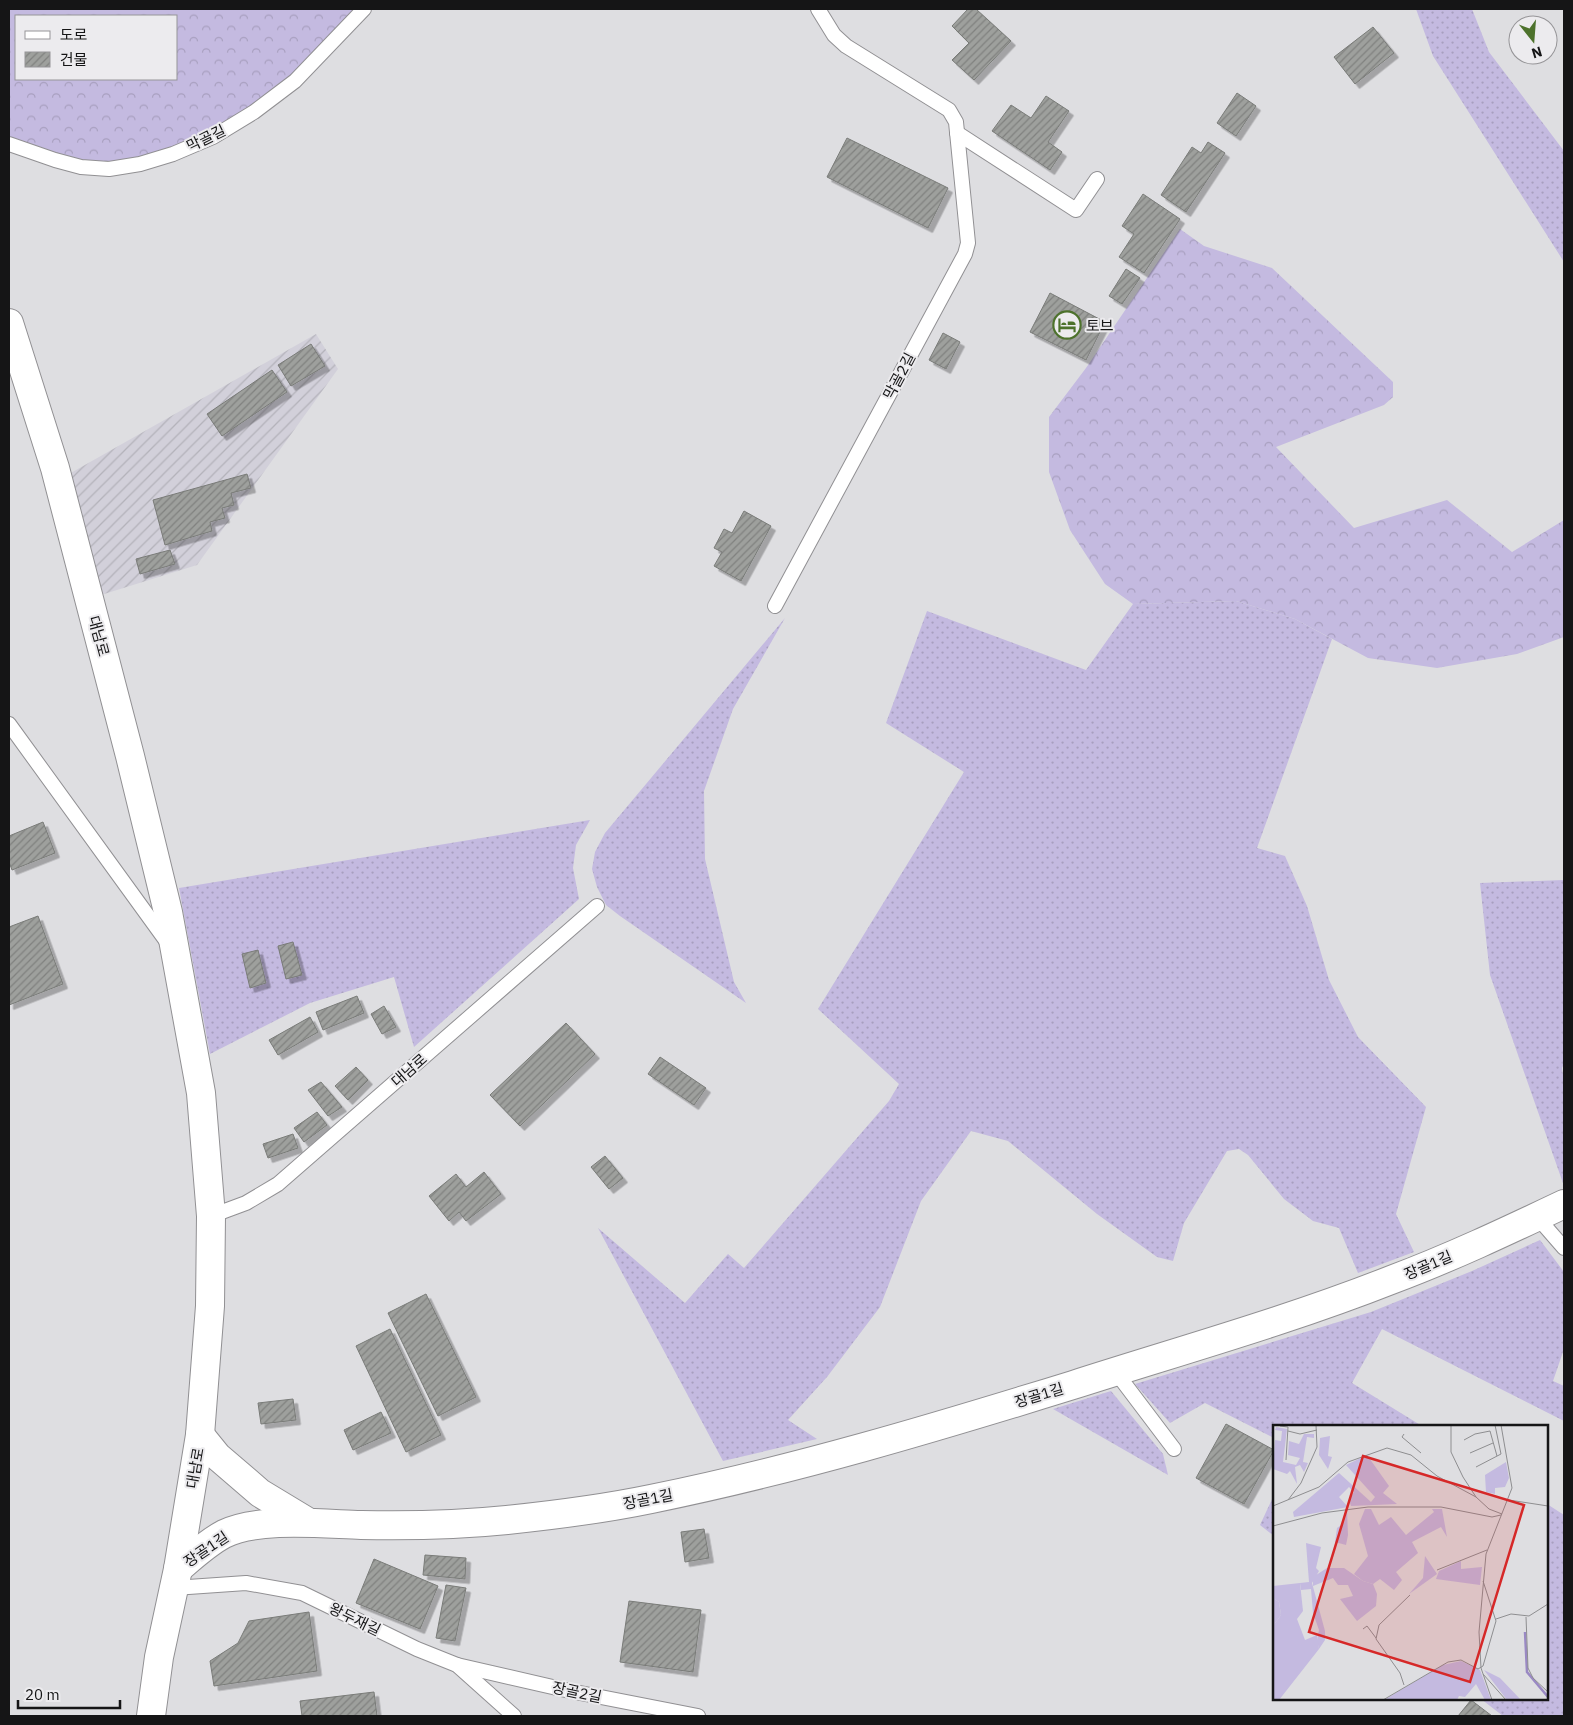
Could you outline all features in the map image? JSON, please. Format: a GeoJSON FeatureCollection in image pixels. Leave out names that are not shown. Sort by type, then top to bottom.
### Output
{"type":"FeatureCollection","features":[{"type":"Feature","properties":{"kind":"street","name":"대남로"},"geometry":{"type":"LineString","coordinates":[[9,323],[55,468],[130,756],[168,912],[201,1093],[210,1216],[210,1306],[200,1435],[176,1579],[159,1657],[151,1716]]}},
{"type":"Feature","properties":{"kind":"street","name":"장골1길"},"geometry":{"type":"LineString","coordinates":[[176,1579],[208,1545],[226,1533],[255,1526],[308,1522],[359,1525],[459,1525],[558,1514],[647,1500],[740,1480],[944,1425],[1258,1327],[1390,1281],[1500,1235],[1564,1204]]}},
{"type":"Feature","properties":{"kind":"street"},"geometry":{"type":"LineString","coordinates":[[200,1435],[217,1456],[260,1493],[308,1522]]}},
{"type":"Feature","properties":{"kind":"lane","name":"막골길"},"geometry":{"type":"LineString","coordinates":[[9,144],[55,160],[81,166],[109,169],[140,164],[173,154],[213,137],[261,107],[295,81],[364,9]]}},
{"type":"Feature","properties":{"kind":"lane","name":"막골2길"},"geometry":{"type":"LineString","coordinates":[[775,606],[965,254],[968,243],[956,122],[949,110],[846,46],[834,35],[818,9]]}},
{"type":"Feature","properties":{"kind":"lane"},"geometry":{"type":"LineString","coordinates":[[957,133],[1076,210],[1098,178]]}},
{"type":"Feature","properties":{"kind":"lane","name":"대남로"},"geometry":{"type":"LineString","coordinates":[[9,724],[175,953]]}},
{"type":"Feature","properties":{"kind":"lane","name":"대남로"},"geometry":{"type":"LineString","coordinates":[[210,1216],[246,1204],[278,1184],[597,906]]}},
{"type":"Feature","properties":{"kind":"lane"},"geometry":{"type":"LineString","coordinates":[[1537,1217],[1564,1248]]}},
{"type":"Feature","properties":{"kind":"lane"},"geometry":{"type":"LineString","coordinates":[[1115,1371],[1174,1449]]}},
{"type":"Feature","properties":{"kind":"lane","name":"왕두재길"},"geometry":{"type":"LineString","coordinates":[[176,1579],[246,1583],[302,1593],[417,1649],[456,1665],[514,1716]]}},
{"type":"Feature","properties":{"kind":"lane","name":"장골2길"},"geometry":{"type":"LineString","coordinates":[[456,1665],[570,1691],[698,1716]]}},
{"type":"Feature","properties":{"kind":"shaded area"},"geometry":{"type":"Polygon","coordinates":[[[316,334],[338,369],[197,565],[101,595],[69,474],[316,334]]]}},
{"type":"Feature","properties":{"kind":"green space"},"geometry":{"type":"Polygon","coordinates":[[[9,9],[357,9],[297,72],[270,94],[222,125],[195,139],[168,150],[140,158],[112,162],[85,161],[37,148],[9,137],[9,9]]]}},
{"type":"Feature","properties":{"kind":"green space"},"geometry":{"type":"Polygon","coordinates":[[[1416,9],[1472,9],[1489,52],[1564,151],[1564,262],[1433,56],[1416,9]]]}},
{"type":"Feature","properties":{"kind":"green space"},"geometry":{"type":"Polygon","coordinates":[[[1180,229],[1204,246],[1272,268],[1393,382],[1393,397],[1384,405],[1276,447],[1354,528],[1447,500],[1512,552],[1564,520],[1564,637],[1517,654],[1437,668],[1368,658],[1295,619],[1236,601],[1133,604],[1105,584],[1070,530],[1049,472],[1049,417],[1086,368],[1180,229]]]}},
{"type":"Feature","properties":{"kind":"green space"},"geometry":{"type":"Polygon","coordinates":[[[1236,601],[1295,619],[1332,639],[1257,848],[1285,856],[1307,906],[1329,980],[1358,1037],[1426,1107],[1396,1214],[1414,1252],[1358,1273],[1339,1228],[1313,1221],[1284,1199],[1248,1155],[1239,1149],[1227,1151],[1184,1223],[1173,1261],[1157,1257],[1097,1214],[1008,1141],[971,1131],[921,1201],[880,1307],[827,1377],[788,1420],[817,1439],[723,1461],[598,1228],[685,1303],[728,1254],[744,1268],[889,1101],[899,1084],[818,1009],[964,772],[886,723],[927,611],[1086,670],[1133,604],[1236,601]]]}},
{"type":"Feature","properties":{"kind":"green space"},"geometry":{"type":"Polygon","coordinates":[[[785,618],[733,709],[704,791],[705,859],[734,982],[746,1003],[606,905],[597,887],[592,869],[595,852],[605,833],[785,618]]]}},
{"type":"Feature","properties":{"kind":"green space"},"geometry":{"type":"Polygon","coordinates":[[[590,820],[576,845],[573,868],[579,899],[414,1047],[394,977],[310,1003],[210,1054],[179,888],[590,820]]]}},
{"type":"Feature","properties":{"kind":"green space"},"geometry":{"type":"Polygon","coordinates":[[[1564,880],[1564,1064],[1562,1068],[1564,1081],[1564,1186],[1490,975],[1480,883],[1564,880]]]}},
{"type":"Feature","properties":{"kind":"green space"},"geometry":{"type":"Polygon","coordinates":[[[1540,1240],[1564,1272],[1564,1349],[1553,1381],[1564,1386],[1564,1421],[1382,1329],[1352,1383],[1420,1425],[1273,1425],[1273,1437],[1205,1403],[1170,1423],[1135,1384],[1371,1312],[1472,1271],[1540,1240]]]}},
{"type":"Feature","properties":{"kind":"green space"},"geometry":{"type":"Polygon","coordinates":[[[1111,1391],[1163,1454],[1168,1475],[1053,1409],[1111,1391]]]}},
{"type":"Feature","properties":{"kind":"green space"},"geometry":{"type":"Polygon","coordinates":[[[1273,1497],[1273,1535],[1260,1525],[1273,1497]]]}},
{"type":"Feature","properties":{"kind":"green space"},"geometry":{"type":"Polygon","coordinates":[[[1548,1505],[1564,1515],[1564,1716],[1503,1716],[1482,1700],[1548,1700],[1548,1505]]]}},
{"type":"Feature","properties":{"kind":"building"},"geometry":{"type":"Polygon","coordinates":[[[968,9],[976,9],[1011,41],[974,80],[952,60],[969,43],[952,26],[968,9]]]}},
{"type":"Feature","properties":{"kind":"building"},"geometry":{"type":"Polygon","coordinates":[[[1373,27],[1394,53],[1355,84],[1334,57],[1373,27]]]}},
{"type":"Feature","properties":{"kind":"building"},"geometry":{"type":"Polygon","coordinates":[[[1237,93],[1256,106],[1236,136],[1217,123],[1237,93]]]}},
{"type":"Feature","properties":{"kind":"building"},"geometry":{"type":"Polygon","coordinates":[[[1046,96],[1069,111],[1048,142],[1062,152],[1050,170],[992,131],[1011,105],[1031,118],[1046,96]]]}},
{"type":"Feature","properties":{"kind":"building"},"geometry":{"type":"Polygon","coordinates":[[[847,138],[948,188],[928,228],[827,177],[847,138]]]}},
{"type":"Feature","properties":{"kind":"building"},"geometry":{"type":"Polygon","coordinates":[[[1208,142],[1225,153],[1186,212],[1161,195],[1192,147],[1201,153],[1208,142]]]}},
{"type":"Feature","properties":{"kind":"building"},"geometry":{"type":"Polygon","coordinates":[[[1143,194],[1180,219],[1144,273],[1119,257],[1134,234],[1122,226],[1143,194]]]}},
{"type":"Feature","properties":{"kind":"building"},"geometry":{"type":"Polygon","coordinates":[[[1126,269],[1140,278],[1122,304],[1109,296],[1126,269]]]}},
{"type":"Feature","properties":{"kind":"building"},"geometry":{"type":"Polygon","coordinates":[[[1050,293],[1105,322],[1086,360],[1030,332],[1050,293]]]}},
{"type":"Feature","properties":{"kind":"building"},"geometry":{"type":"Polygon","coordinates":[[[943,333],[960,342],[946,369],[929,360],[943,333]]]}},
{"type":"Feature","properties":{"kind":"building"},"geometry":{"type":"Polygon","coordinates":[[[311,344],[325,366],[291,386],[278,365],[311,344]]]}},
{"type":"Feature","properties":{"kind":"building"},"geometry":{"type":"Polygon","coordinates":[[[272,370],[287,392],[222,436],[207,414],[272,370]]]}},
{"type":"Feature","properties":{"kind":"building"},"geometry":{"type":"Polygon","coordinates":[[[247,474],[251,488],[231,493],[234,505],[222,508],[225,518],[210,522],[212,531],[165,545],[153,500],[247,474]]]}},
{"type":"Feature","properties":{"kind":"building"},"geometry":{"type":"Polygon","coordinates":[[[744,511],[771,526],[741,581],[714,566],[722,552],[714,548],[724,529],[732,533],[744,511]]]}},
{"type":"Feature","properties":{"kind":"building"},"geometry":{"type":"Polygon","coordinates":[[[170,550],[175,564],[140,574],[136,559],[170,550]]]}},
{"type":"Feature","properties":{"kind":"building"},"geometry":{"type":"Polygon","coordinates":[[[43,822],[55,853],[12,870],[9,862],[9,836],[43,822]]]}},
{"type":"Feature","properties":{"kind":"building"},"geometry":{"type":"Polygon","coordinates":[[[38,916],[63,984],[9,1005],[9,927],[38,916]]]}},
{"type":"Feature","properties":{"kind":"building"},"geometry":{"type":"Polygon","coordinates":[[[293,942],[302,975],[286,979],[278,946],[293,942]]]}},
{"type":"Feature","properties":{"kind":"building"},"geometry":{"type":"Polygon","coordinates":[[[258,950],[266,983],[250,988],[242,954],[258,950]]]}},
{"type":"Feature","properties":{"kind":"building"},"geometry":{"type":"Polygon","coordinates":[[[357,996],[364,1013],[323,1030],[316,1012],[357,996]]]}},
{"type":"Feature","properties":{"kind":"building"},"geometry":{"type":"Polygon","coordinates":[[[384,1006],[396,1027],[382,1034],[371,1014],[384,1006]]]}},
{"type":"Feature","properties":{"kind":"building"},"geometry":{"type":"Polygon","coordinates":[[[310,1017],[318,1032],[278,1055],[269,1040],[310,1017]]]}},
{"type":"Feature","properties":{"kind":"building"},"geometry":{"type":"Polygon","coordinates":[[[566,1023],[595,1054],[520,1126],[490,1095],[566,1023]]]}},
{"type":"Feature","properties":{"kind":"building"},"geometry":{"type":"Polygon","coordinates":[[[660,1057],[706,1088],[694,1105],[648,1074],[660,1057]]]}},
{"type":"Feature","properties":{"kind":"building"},"geometry":{"type":"Polygon","coordinates":[[[356,1067],[368,1080],[348,1100],[335,1086],[356,1067]]]}},
{"type":"Feature","properties":{"kind":"building"},"geometry":{"type":"Polygon","coordinates":[[[321,1082],[342,1107],[328,1116],[308,1090],[321,1082]]]}},
{"type":"Feature","properties":{"kind":"building"},"geometry":{"type":"Polygon","coordinates":[[[317,1112],[327,1125],[304,1142],[294,1128],[317,1112]]]}},
{"type":"Feature","properties":{"kind":"building"},"geometry":{"type":"Polygon","coordinates":[[[293,1134],[298,1148],[268,1158],[263,1144],[293,1134]]]}},
{"type":"Feature","properties":{"kind":"building"},"geometry":{"type":"Polygon","coordinates":[[[605,1156],[623,1178],[609,1189],[591,1167],[605,1156]]]}},
{"type":"Feature","properties":{"kind":"building"},"geometry":{"type":"Polygon","coordinates":[[[484,1172],[501,1194],[466,1221],[459,1212],[449,1221],[429,1196],[456,1174],[466,1187],[484,1172]]]}},
{"type":"Feature","properties":{"kind":"building"},"geometry":{"type":"Polygon","coordinates":[[[426,1294],[476,1397],[438,1416],[388,1313],[426,1294]]]}},
{"type":"Feature","properties":{"kind":"building"},"geometry":{"type":"Polygon","coordinates":[[[390,1329],[441,1435],[406,1452],[356,1346],[390,1329]]]}},
{"type":"Feature","properties":{"kind":"building"},"geometry":{"type":"Polygon","coordinates":[[[293,1399],[296,1420],[261,1424],[258,1403],[293,1399]]]}},
{"type":"Feature","properties":{"kind":"building"},"geometry":{"type":"Polygon","coordinates":[[[381,1412],[391,1433],[353,1450],[344,1430],[381,1412]]]}},
{"type":"Feature","properties":{"kind":"building"},"geometry":{"type":"Polygon","coordinates":[[[1226,1424],[1273,1449],[1244,1504],[1196,1478],[1226,1424]]]}},
{"type":"Feature","properties":{"kind":"building"},"geometry":{"type":"Polygon","coordinates":[[[704,1529],[709,1558],[685,1562],[681,1532],[704,1529]]]}},
{"type":"Feature","properties":{"kind":"building"},"geometry":{"type":"Polygon","coordinates":[[[425,1555],[466,1558],[465,1579],[423,1575],[425,1555]]]}},
{"type":"Feature","properties":{"kind":"building"},"geometry":{"type":"Polygon","coordinates":[[[374,1559],[438,1586],[420,1629],[356,1603],[374,1559]]]}},
{"type":"Feature","properties":{"kind":"building"},"geometry":{"type":"Polygon","coordinates":[[[446,1585],[466,1588],[455,1641],[436,1638],[446,1585]]]}},
{"type":"Feature","properties":{"kind":"building"},"geometry":{"type":"Polygon","coordinates":[[[629,1601],[701,1610],[693,1672],[620,1662],[629,1601]]]}},
{"type":"Feature","properties":{"kind":"building"},"geometry":{"type":"Polygon","coordinates":[[[309,1612],[317,1671],[214,1686],[210,1661],[238,1643],[249,1621],[309,1612]]]}},
{"type":"Feature","properties":{"kind":"building"},"geometry":{"type":"Polygon","coordinates":[[[374,1692],[377,1716],[302,1716],[300,1701],[374,1692]]]}},
{"type":"Feature","properties":{"kind":"building"},"geometry":{"type":"Polygon","coordinates":[[[1471,1700],[1492,1716],[1458,1716],[1471,1700]]]}},
{"type":"Feature","properties":{"kind":"place","name":"토브"},"geometry":{"type":"Point","coordinates":[1067,325]}}]}
